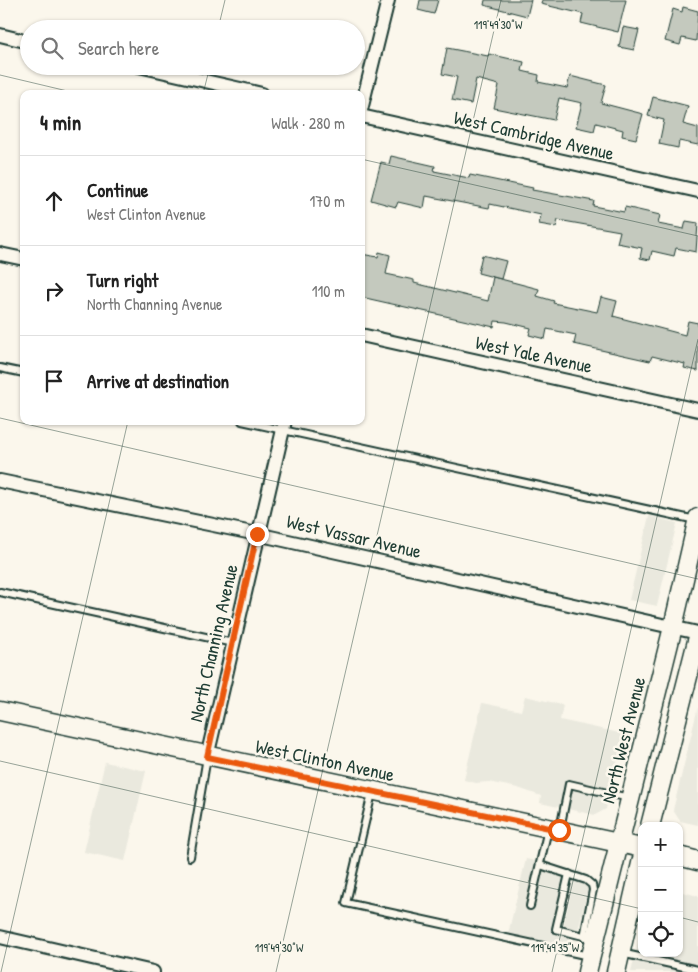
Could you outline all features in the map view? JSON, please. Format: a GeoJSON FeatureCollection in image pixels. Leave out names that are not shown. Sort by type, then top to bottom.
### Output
{"type":"FeatureCollection","features":[{"type":"Feature","properties":{"kind":"main road","name":"North West Avenue"},"geometry":{"type":"LineString","coordinates":[[589,964],[590,938],[619,843],[698,519]]}},
{"type":"Feature","properties":{"kind":"main road"},"geometry":{"type":"LineString","coordinates":[[651,822],[698,637]]}},
{"type":"Feature","properties":{"kind":"main road","name":"West Clinton Avenue"},"geometry":{"type":"LineString","coordinates":[[0,711],[207,757],[638,847]]}},
{"type":"Feature","properties":{"kind":"main road"},"geometry":{"type":"LineString","coordinates":[[683,857],[698,861]]}},
{"type":"Feature","properties":{"kind":"main road"},"geometry":{"type":"LineString","coordinates":[[616,972],[640,867]]}},
{"type":"Feature","properties":{"kind":"street"},"geometry":{"type":"LineString","coordinates":[[365,94],[388,0]]}},
{"type":"Feature","properties":{"kind":"street"},"geometry":{"type":"LineString","coordinates":[[0,35],[20,40]]}},
{"type":"Feature","properties":{"kind":"street"},"geometry":{"type":"LineString","coordinates":[[179,75],[244,90]]}},
{"type":"Feature","properties":{"kind":"street","name":"West Cambridge Avenue"},"geometry":{"type":"LineString","coordinates":[[365,117],[698,192]]}},
{"type":"Feature","properties":{"kind":"street"},"geometry":{"type":"LineString","coordinates":[[0,254],[20,258]]}},
{"type":"Feature","properties":{"kind":"street","name":"West Yale Avenue"},"geometry":{"type":"LineString","coordinates":[[365,336],[698,410]]}},
{"type":"Feature","properties":{"kind":"street","name":"North Channing Avenue"},"geometry":{"type":"LineString","coordinates":[[207,757],[257,534],[284,426]]}},
{"type":"Feature","properties":{"kind":"street","name":"West Vassar Avenue"},"geometry":{"type":"LineString","coordinates":[[0,481],[257,534],[698,633]]}},
{"type":"Feature","properties":{"kind":"street"},"geometry":{"type":"LineString","coordinates":[[0,938],[153,972]]}},
{"type":"Feature","properties":{"kind":"lane"},"geometry":{"type":"LineString","coordinates":[[0,368],[20,372]]}},
{"type":"Feature","properties":{"kind":"lane"},"geometry":{"type":"LineString","coordinates":[[284,426],[698,519]]}},
{"type":"Feature","properties":{"kind":"lane"},"geometry":{"type":"LineString","coordinates":[[0,592],[233,643]]}},
{"type":"Feature","properties":{"kind":"lane"},"geometry":{"type":"LineString","coordinates":[[190,857],[207,757]]}},
{"type":"Feature","properties":{"kind":"lane"},"geometry":{"type":"LineString","coordinates":[[530,906],[540,865],[569,784],[630,798]]}},
{"type":"Feature","properties":{"kind":"lane"},"geometry":{"type":"LineString","coordinates":[[372,791],[346,903],[589,964]]}},
{"type":"Feature","properties":{"kind":"lane"},"geometry":{"type":"LineString","coordinates":[[540,865],[568,874],[586,880],[592,885],[590,938],[556,929],[568,874]]}},
{"type":"Feature","properties":{"kind":"lane"},"geometry":{"type":"LineString","coordinates":[[620,953],[698,970]]}},
{"type":"Feature","properties":{"kind":"shaded area"},"geometry":{"type":"Polygon","coordinates":[[[649,516],[677,523],[657,606],[629,600],[649,516]]]}},
{"type":"Feature","properties":{"kind":"shaded area"},"geometry":{"type":"Polygon","coordinates":[[[525,696],[563,705],[560,720],[624,734],[606,809],[595,815],[540,803],[541,796],[518,788],[488,782],[476,783],[464,780],[482,703],[521,711],[525,696]]]}},
{"type":"Feature","properties":{"kind":"shaded area"},"geometry":{"type":"Polygon","coordinates":[[[698,707],[698,825],[680,821],[673,810],[698,707]]]}},
{"type":"Feature","properties":{"kind":"shaded area"},"geometry":{"type":"Polygon","coordinates":[[[105,762],[146,771],[125,861],[84,852],[105,762]]]}},
{"type":"Feature","properties":{"kind":"shaded area"},"geometry":{"type":"Polygon","coordinates":[[[526,859],[581,871],[589,884],[574,948],[508,934],[526,859]]]}},
{"type":"Feature","properties":{"kind":"shaded area"},"geometry":{"type":"Polygon","coordinates":[[[683,892],[698,896],[698,972],[631,972],[638,943],[638,957],[683,957],[683,892]]]}},
{"type":"Feature","properties":{"kind":"building"},"geometry":{"type":"Polygon","coordinates":[[[420,0],[438,0],[434,14],[418,10],[420,0]]]}},
{"type":"Feature","properties":{"kind":"building"},"geometry":{"type":"Polygon","coordinates":[[[485,0],[531,0],[527,16],[484,5],[485,0]]]}},
{"type":"Feature","properties":{"kind":"building"},"geometry":{"type":"Polygon","coordinates":[[[542,0],[626,0],[618,32],[581,23],[583,14],[541,4],[542,0]]]}},
{"type":"Feature","properties":{"kind":"building"},"geometry":{"type":"Polygon","coordinates":[[[683,7],[698,11],[696,41],[682,38],[680,45],[665,41],[673,9],[682,12],[683,7]]]}},
{"type":"Feature","properties":{"kind":"building"},"geometry":{"type":"Polygon","coordinates":[[[623,27],[639,30],[634,50],[619,47],[623,27]]]}},
{"type":"Feature","properties":{"kind":"building"},"geometry":{"type":"Polygon","coordinates":[[[447,48],[488,56],[489,54],[524,62],[522,71],[539,75],[538,82],[567,88],[570,76],[606,85],[601,103],[643,114],[636,139],[622,136],[623,130],[596,123],[594,131],[576,127],[582,103],[559,98],[554,120],[494,108],[499,85],[476,79],[471,104],[452,100],[457,77],[442,74],[447,48]]]}},
{"type":"Feature","properties":{"kind":"building"},"geometry":{"type":"Polygon","coordinates":[[[653,97],[688,106],[683,124],[698,128],[698,145],[679,141],[678,148],[659,144],[664,120],[648,116],[653,97]]]}},
{"type":"Feature","properties":{"kind":"building"},"geometry":{"type":"Polygon","coordinates":[[[391,156],[435,166],[434,171],[469,178],[470,175],[533,188],[532,190],[594,201],[593,206],[624,212],[625,207],[660,215],[658,224],[684,229],[686,221],[698,223],[696,252],[676,248],[674,256],[652,251],[650,260],[640,258],[642,248],[617,243],[620,231],[558,220],[556,227],[539,224],[541,215],[490,204],[489,208],[426,196],[424,208],[398,202],[396,207],[371,200],[381,162],[389,164],[391,156]]]}},
{"type":"Feature","properties":{"kind":"building"},"geometry":{"type":"Polygon","coordinates":[[[379,252],[390,255],[386,274],[414,280],[414,283],[488,301],[493,277],[539,289],[537,296],[554,301],[553,303],[597,312],[601,297],[617,301],[613,316],[685,335],[688,321],[698,323],[698,371],[684,368],[685,364],[652,356],[650,361],[574,344],[576,335],[547,329],[545,339],[529,335],[531,328],[506,322],[495,321],[494,327],[365,298],[365,255],[378,257],[379,252]]]}},
{"type":"Feature","properties":{"kind":"building"},"geometry":{"type":"Polygon","coordinates":[[[482,255],[506,261],[501,279],[478,273],[482,255]]]}},
{"type":"Feature","properties":{"kind":"route"},"geometry":{"type":"LineString","coordinates":[[257,534],[207,757],[559,830]]}}]}
